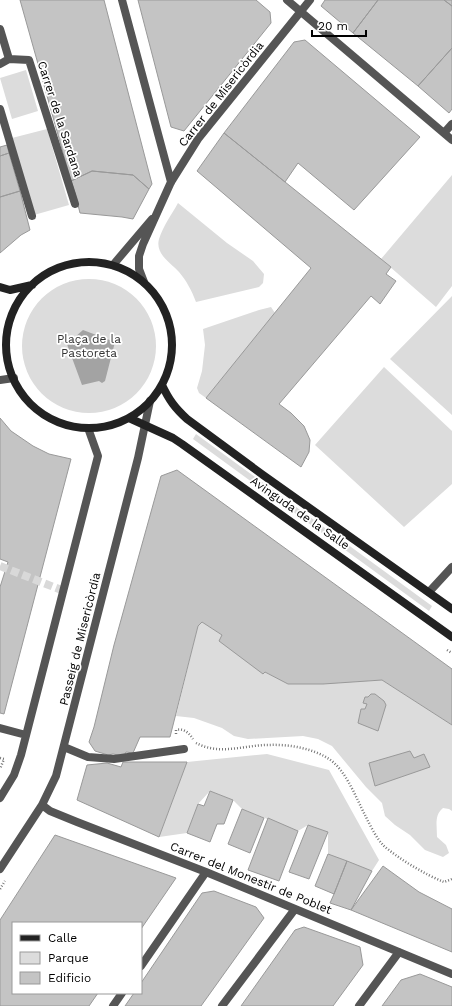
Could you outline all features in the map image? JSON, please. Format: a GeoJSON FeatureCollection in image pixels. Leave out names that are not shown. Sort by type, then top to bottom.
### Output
{"type":"FeatureCollection","features":[{"type":"Feature","properties":{"kind":"street"},"geometry":{"type":"LineString","coordinates":[[122,0],[172,182]]}},
{"type":"Feature","properties":{"kind":"street"},"geometry":{"type":"LineString","coordinates":[[287,0],[452,140]]}},
{"type":"Feature","properties":{"kind":"street","name":"Carrer de Misericòrdia"},"geometry":{"type":"LineString","coordinates":[[144,282],[139,269],[139,256],[143,244],[172,182],[198,139],[310,0]]}},
{"type":"Feature","properties":{"kind":"street"},"geometry":{"type":"LineString","coordinates":[[0,29],[9,59],[0,64]]}},
{"type":"Feature","properties":{"kind":"street","name":"Carrer de la Sardana"},"geometry":{"type":"LineString","coordinates":[[9,59],[29,60],[75,204]]}},
{"type":"Feature","properties":{"kind":"street"},"geometry":{"type":"LineString","coordinates":[[0,109],[32,216]]}},
{"type":"Feature","properties":{"kind":"street"},"geometry":{"type":"LineString","coordinates":[[444,133],[452,124]]}},
{"type":"Feature","properties":{"kind":"street","name":"Carrer de Misericòrdia"},"geometry":{"type":"LineString","coordinates":[[112,265],[160,209]]}},
{"type":"Feature","properties":{"kind":"street"},"geometry":{"type":"LineString","coordinates":[[78,262],[96,262],[112,265],[129,272],[144,282],[162,304],[171,330],[172,353],[170,364],[162,385],[150,401],[129,418],[111,425],[88,428],[62,423],[39,410],[29,402],[20,391],[8,364],[6,331],[12,313],[21,298],[32,285],[46,274],[61,267],[78,262]]}},
{"type":"Feature","properties":{"kind":"street"},"geometry":{"type":"LineString","coordinates":[[0,287],[10,290],[32,285]]}},
{"type":"Feature","properties":{"kind":"street"},"geometry":{"type":"LineString","coordinates":[[0,360],[8,364]]}},
{"type":"Feature","properties":{"kind":"street"},"geometry":{"type":"LineString","coordinates":[[0,380],[14,378]]}},
{"type":"Feature","properties":{"kind":"street","name":"Avinguda de la Salle"},"geometry":{"type":"LineString","coordinates":[[162,385],[169,400],[187,419],[262,475],[452,609]]}},
{"type":"Feature","properties":{"kind":"street","name":"Passeig de Misericòrdia"},"geometry":{"type":"LineString","coordinates":[[0,869],[42,805],[56,776],[138,458],[150,401]]}},
{"type":"Feature","properties":{"kind":"street","name":"Avinguda de la Salle"},"geometry":{"type":"LineString","coordinates":[[129,418],[173,438],[182,444],[452,637]]}},
{"type":"Feature","properties":{"kind":"street"},"geometry":{"type":"LineString","coordinates":[[1,794],[14,775],[21,755],[98,456],[88,428]]}},
{"type":"Feature","properties":{"kind":"street"},"geometry":{"type":"LineString","coordinates":[[429,592],[452,567]]}},
{"type":"Feature","properties":{"kind":"street"},"geometry":{"type":"LineString","coordinates":[[0,728],[26,735]]}},
{"type":"Feature","properties":{"kind":"street"},"geometry":{"type":"LineString","coordinates":[[64,747],[88,757],[114,759],[184,749]]}},
{"type":"Feature","properties":{"kind":"street","name":"Carrer del Monestir de Poblet"},"geometry":{"type":"LineString","coordinates":[[42,805],[50,811],[206,872],[452,974]]}},
{"type":"Feature","properties":{"kind":"street"},"geometry":{"type":"LineString","coordinates":[[142,965],[206,872]]}},
{"type":"Feature","properties":{"kind":"street"},"geometry":{"type":"LineString","coordinates":[[222,1006],[295,909]]}},
{"type":"Feature","properties":{"kind":"street"},"geometry":{"type":"LineString","coordinates":[[359,1006],[399,952]]}},
{"type":"Feature","properties":{"kind":"street"},"geometry":{"type":"LineString","coordinates":[[113,1006],[121,994]]}},
{"type":"Feature","properties":{"kind":"path"},"geometry":{"type":"LineString","coordinates":[[176,734],[176,730],[179,729],[185,731],[196,743],[211,748],[276,745],[310,750],[329,759],[344,775],[373,830],[383,845],[401,858],[436,879],[444,882],[452,878]]}},
{"type":"Feature","properties":{"kind":"path"},"geometry":{"type":"LineString","coordinates":[[0,758],[4,760],[0,769]]}},
{"type":"Feature","properties":{"kind":"green space"},"geometry":{"type":"Polygon","coordinates":[[[26,70],[38,111],[12,119],[0,78],[26,70]]]}},
{"type":"Feature","properties":{"kind":"green space"},"geometry":{"type":"Polygon","coordinates":[[[47,129],[69,205],[34,215],[12,138],[47,129]]]}},
{"type":"Feature","properties":{"kind":"green space"},"geometry":{"type":"Polygon","coordinates":[[[452,175],[452,286],[436,307],[381,259],[452,175]]]}},
{"type":"Feature","properties":{"kind":"green space"},"geometry":{"type":"Polygon","coordinates":[[[178,203],[227,243],[253,261],[264,274],[263,283],[259,287],[196,302],[184,279],[161,253],[158,244],[165,225],[178,203]]]}},
{"type":"Feature","properties":{"kind":"green space","name":"Plaça de la Pastoreta"},"geometry":{"type":"Polygon","coordinates":[[[96,279],[121,287],[141,304],[151,320],[155,333],[155,359],[151,372],[145,383],[131,398],[115,408],[102,412],[82,413],[57,405],[37,388],[27,372],[23,359],[22,339],[30,314],[47,294],[63,284],[76,280],[96,279]]]}},
{"type":"Feature","properties":{"kind":"green space"},"geometry":{"type":"Polygon","coordinates":[[[452,296],[452,415],[390,359],[452,296]]]}},
{"type":"Feature","properties":{"kind":"green space"},"geometry":{"type":"Polygon","coordinates":[[[271,307],[275,313],[206,398],[199,393],[197,388],[202,371],[205,345],[203,329],[271,307]]]}},
{"type":"Feature","properties":{"kind":"green space"},"geometry":{"type":"Polygon","coordinates":[[[384,367],[452,431],[452,484],[404,527],[315,445],[384,367]]]}},
{"type":"Feature","properties":{"kind":"green space"},"geometry":{"type":"Polygon","coordinates":[[[196,434],[432,606],[429,611],[193,439],[196,434]]]}},
{"type":"Feature","properties":{"kind":"green space"},"geometry":{"type":"Polygon","coordinates":[[[202,622],[222,635],[265,672],[288,684],[382,680],[452,725],[452,811],[443,808],[437,817],[437,837],[446,845],[449,853],[443,857],[425,850],[410,835],[385,816],[382,803],[366,787],[332,746],[318,739],[303,736],[248,739],[234,736],[222,728],[194,718],[176,716],[198,626],[202,622]]]}},
{"type":"Feature","properties":{"kind":"green space"},"geometry":{"type":"Polygon","coordinates":[[[267,754],[329,770],[379,860],[372,871],[328,854],[328,832],[308,825],[298,831],[242,809],[233,800],[210,791],[198,804],[187,833],[159,837],[187,762],[267,754]]]}},
{"type":"Feature","properties":{"kind":"shaded area"},"geometry":{"type":"Polygon","coordinates":[[[83,330],[115,342],[105,381],[102,383],[99,381],[82,385],[68,347],[67,344],[83,330]]]}},
{"type":"Feature","properties":{"kind":"building"},"geometry":{"type":"Polygon","coordinates":[[[20,0],[104,0],[152,184],[149,189],[133,175],[92,171],[71,181],[20,0]]]}},
{"type":"Feature","properties":{"kind":"building"},"geometry":{"type":"Polygon","coordinates":[[[138,0],[256,0],[270,12],[271,23],[184,131],[171,127],[138,0]]]}},
{"type":"Feature","properties":{"kind":"building"},"geometry":{"type":"Polygon","coordinates":[[[325,0],[378,0],[353,33],[321,6],[325,0]]]}},
{"type":"Feature","properties":{"kind":"building"},"geometry":{"type":"Polygon","coordinates":[[[378,0],[444,0],[452,6],[452,48],[418,86],[353,33],[378,0]]]}},
{"type":"Feature","properties":{"kind":"building"},"geometry":{"type":"Polygon","coordinates":[[[444,0],[452,0],[452,6],[444,0]]]}},
{"type":"Feature","properties":{"kind":"building"},"geometry":{"type":"Polygon","coordinates":[[[305,40],[420,137],[354,210],[298,163],[285,182],[224,133],[294,42],[305,40]]]}},
{"type":"Feature","properties":{"kind":"building"},"geometry":{"type":"Polygon","coordinates":[[[452,48],[452,109],[449,113],[418,86],[452,48]]]}},
{"type":"Feature","properties":{"kind":"building"},"geometry":{"type":"Polygon","coordinates":[[[224,133],[391,267],[386,274],[396,281],[380,304],[371,296],[279,404],[304,426],[310,440],[309,452],[301,467],[206,398],[311,268],[197,171],[224,133]]]}},
{"type":"Feature","properties":{"kind":"building"},"geometry":{"type":"Polygon","coordinates":[[[7,145],[9,153],[0,156],[0,147],[7,145]]]}},
{"type":"Feature","properties":{"kind":"building"},"geometry":{"type":"Polygon","coordinates":[[[9,153],[20,191],[0,197],[0,156],[9,153]]]}},
{"type":"Feature","properties":{"kind":"building"},"geometry":{"type":"Polygon","coordinates":[[[92,171],[133,175],[149,189],[133,219],[80,213],[71,181],[92,171]]]}},
{"type":"Feature","properties":{"kind":"building"},"geometry":{"type":"Polygon","coordinates":[[[20,191],[30,230],[21,235],[0,253],[0,197],[20,191]]]}},
{"type":"Feature","properties":{"kind":"building"},"geometry":{"type":"Polygon","coordinates":[[[0,418],[11,431],[33,446],[49,454],[71,459],[4,714],[0,713],[0,587],[8,562],[0,559],[0,418]]]}},
{"type":"Feature","properties":{"kind":"building"},"geometry":{"type":"Polygon","coordinates":[[[177,470],[452,669],[452,725],[382,680],[323,684],[288,684],[265,672],[263,674],[219,641],[222,635],[202,622],[198,626],[170,737],[140,737],[133,753],[126,752],[124,756],[113,754],[108,755],[95,751],[89,742],[114,645],[161,476],[177,470]]]}},
{"type":"Feature","properties":{"kind":"building"},"geometry":{"type":"Polygon","coordinates":[[[371,694],[375,694],[384,701],[386,705],[378,731],[358,723],[361,709],[365,709],[367,704],[363,703],[365,697],[368,697],[371,694]]]}},
{"type":"Feature","properties":{"kind":"building"},"geometry":{"type":"Polygon","coordinates":[[[410,751],[414,758],[424,754],[430,767],[375,786],[369,763],[410,751]]]}},
{"type":"Feature","properties":{"kind":"building"},"geometry":{"type":"Polygon","coordinates":[[[123,762],[187,762],[159,837],[77,800],[87,765],[107,763],[121,767],[123,762]]]}},
{"type":"Feature","properties":{"kind":"building"},"geometry":{"type":"Polygon","coordinates":[[[210,791],[233,800],[224,824],[217,824],[210,842],[187,833],[198,804],[204,806],[210,791]]]}},
{"type":"Feature","properties":{"kind":"building"},"geometry":{"type":"Polygon","coordinates":[[[242,809],[264,818],[250,853],[228,844],[242,809]]]}},
{"type":"Feature","properties":{"kind":"building"},"geometry":{"type":"Polygon","coordinates":[[[268,818],[298,831],[279,881],[248,870],[268,818]]]}},
{"type":"Feature","properties":{"kind":"building"},"geometry":{"type":"Polygon","coordinates":[[[308,825],[328,832],[309,879],[289,872],[308,825]]]}},
{"type":"Feature","properties":{"kind":"building"},"geometry":{"type":"Polygon","coordinates":[[[55,835],[176,878],[142,928],[142,922],[12,922],[12,994],[97,994],[89,1006],[0,1006],[0,920],[55,835]]]}},
{"type":"Feature","properties":{"kind":"building"},"geometry":{"type":"Polygon","coordinates":[[[328,854],[347,861],[334,894],[315,886],[328,854]]]}},
{"type":"Feature","properties":{"kind":"building"},"geometry":{"type":"Polygon","coordinates":[[[347,861],[372,871],[351,910],[330,903],[347,861]]]}},
{"type":"Feature","properties":{"kind":"building"},"geometry":{"type":"Polygon","coordinates":[[[383,866],[419,892],[452,909],[452,952],[351,910],[383,866]]]}},
{"type":"Feature","properties":{"kind":"building"},"geometry":{"type":"Polygon","coordinates":[[[214,891],[256,907],[264,918],[201,1006],[125,1006],[133,994],[142,994],[142,982],[202,893],[214,891]]]}},
{"type":"Feature","properties":{"kind":"building"},"geometry":{"type":"Polygon","coordinates":[[[304,927],[360,947],[363,965],[333,1006],[241,1006],[295,930],[304,927]]]}},
{"type":"Feature","properties":{"kind":"building"},"geometry":{"type":"Polygon","coordinates":[[[420,974],[452,987],[452,1006],[382,1006],[401,980],[420,974]]]}},
{"type":"Feature","properties":{"kind":"tunnel"},"geometry":{"type":"LineString","coordinates":[[0,566],[64,591]]}}]}
